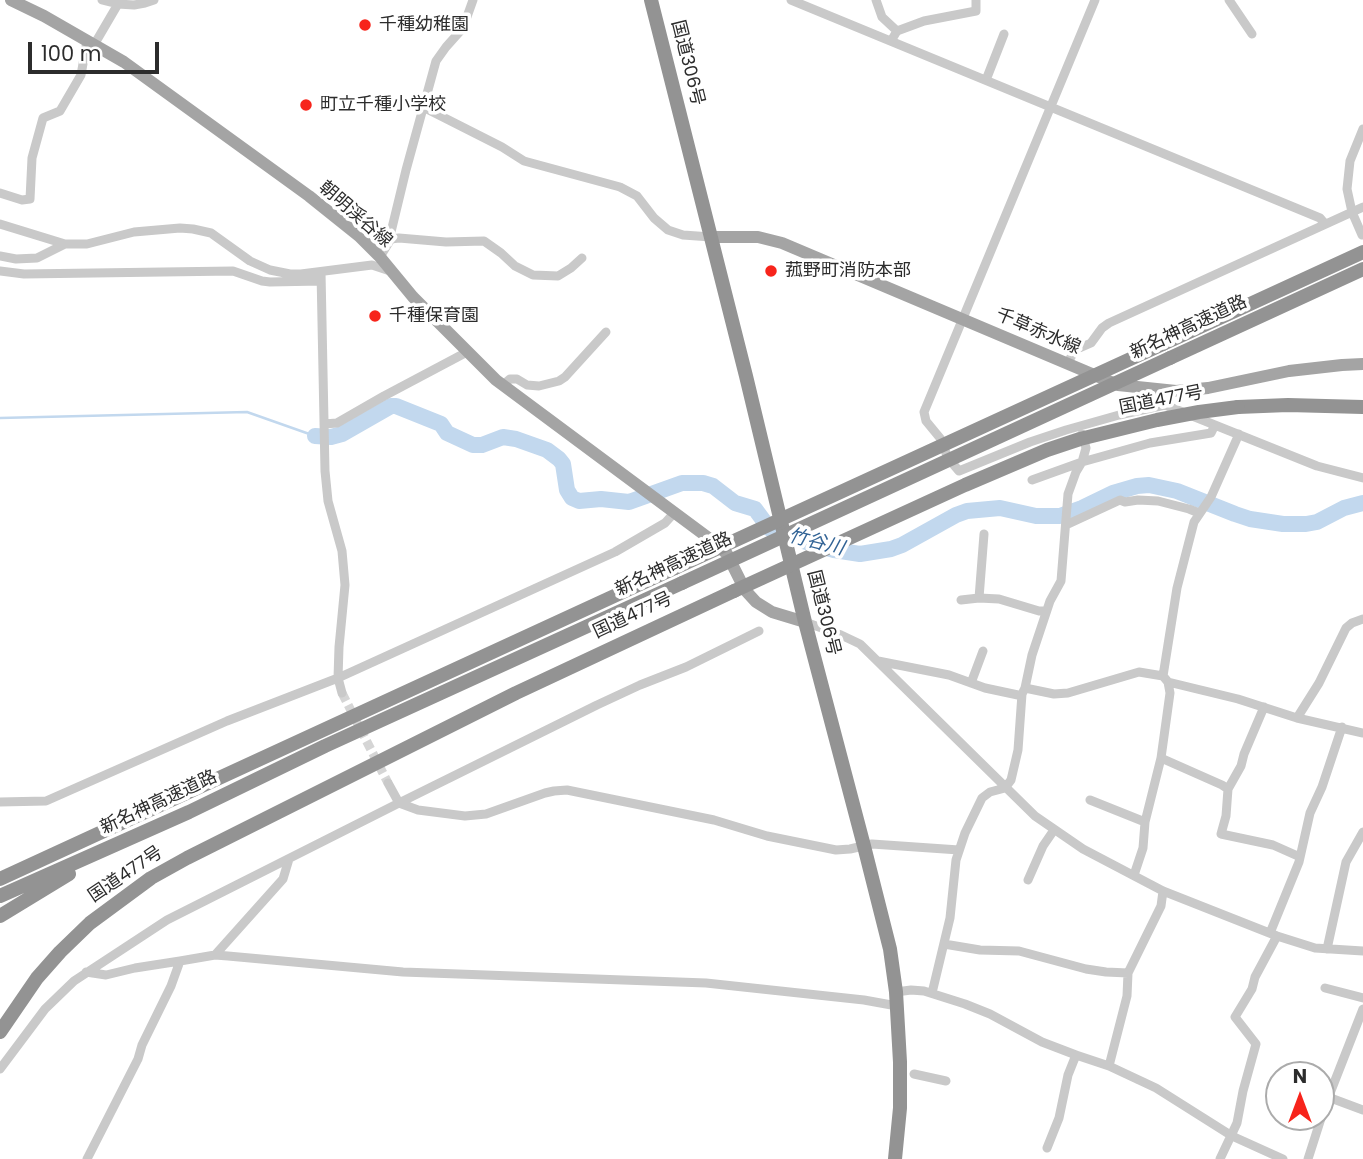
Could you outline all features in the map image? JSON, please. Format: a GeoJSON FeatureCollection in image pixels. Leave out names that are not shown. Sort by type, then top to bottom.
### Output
{"type":"FeatureCollection","features":[{"type":"Feature","properties":{"kind":"highway","name":"国道306号"},"geometry":{"type":"LineString","coordinates":[[651,0],[805,622],[883,920],[897,999],[900,1077],[895,1159]]}},
{"type":"Feature","properties":{"kind":"highway","name":"新名神高速道路"},"geometry":{"type":"LineString","coordinates":[[0,878],[1363,252]]}},
{"type":"Feature","properties":{"kind":"highway","name":"新名神高速道路"},"geometry":{"type":"LineString","coordinates":[[0,896],[189,812],[325,746],[1363,268]]}},
{"type":"Feature","properties":{"kind":"highway","name":"国道477号"},"geometry":{"type":"LineString","coordinates":[[0,1032],[37,978],[60,951],[90,923],[151,878],[516,693],[734,590],[965,485],[1080,439],[1146,422],[1238,407],[1363,407]]}},
{"type":"Feature","properties":{"kind":"highway"},"geometry":{"type":"LineString","coordinates":[[0,916],[69,873],[189,812]]}},
{"type":"Feature","properties":{"kind":"main road","name":"朝明渓谷線"},"geometry":{"type":"LineString","coordinates":[[11,0],[124,62],[309,196],[359,236],[412,297],[503,386],[659,500],[727,554],[745,590],[756,602],[772,612],[805,622]]}},
{"type":"Feature","properties":{"kind":"main road","name":"千草赤水線"},"geometry":{"type":"LineString","coordinates":[[711,237],[758,237],[782,243],[1118,385],[1176,391],[1208,388],[1289,371],[1363,364]]}},
{"type":"Feature","properties":{"kind":"street"},"geometry":{"type":"LineString","coordinates":[[102,0],[134,5],[154,0]]}},
{"type":"Feature","properties":{"kind":"street"},"geometry":{"type":"LineString","coordinates":[[380,257],[391,239],[436,61],[463,28],[473,0]]}},
{"type":"Feature","properties":{"kind":"street"},"geometry":{"type":"LineString","coordinates":[[791,0],[1320,218],[1325,225]]}},
{"type":"Feature","properties":{"kind":"street"},"geometry":{"type":"LineString","coordinates":[[876,0],[882,17],[897,32]]}},
{"type":"Feature","properties":{"kind":"street"},"geometry":{"type":"LineString","coordinates":[[891,41],[897,32],[924,21],[975,10],[976,0]]}},
{"type":"Feature","properties":{"kind":"street"},"geometry":{"type":"LineString","coordinates":[[1095,0],[925,412],[926,421],[940,438],[948,458],[959,471],[1078,426],[1165,405],[1317,466],[1363,478]]}},
{"type":"Feature","properties":{"kind":"street"},"geometry":{"type":"LineString","coordinates":[[1229,0],[1252,34]]}},
{"type":"Feature","properties":{"kind":"street"},"geometry":{"type":"LineString","coordinates":[[0,193],[22,200],[30,198],[32,158],[43,118],[60,111],[81,75],[91,43],[118,4]]}},
{"type":"Feature","properties":{"kind":"street"},"geometry":{"type":"LineString","coordinates":[[986,80],[1004,34]]}},
{"type":"Feature","properties":{"kind":"street"},"geometry":{"type":"LineString","coordinates":[[423,107],[524,160],[621,187],[636,196],[668,230],[683,235],[711,237]]}},
{"type":"Feature","properties":{"kind":"street"},"geometry":{"type":"LineString","coordinates":[[1362,235],[1352,212],[1347,189],[1350,160],[1363,129]]}},
{"type":"Feature","properties":{"kind":"street"},"geometry":{"type":"LineString","coordinates":[[1067,364],[1075,350],[1091,343],[1102,328],[1110,323],[1363,207]]}},
{"type":"Feature","properties":{"kind":"street"},"geometry":{"type":"LineString","coordinates":[[0,224],[65,244],[87,244],[134,232],[193,229],[211,233],[250,261],[270,270],[321,276]]}},
{"type":"Feature","properties":{"kind":"street"},"geometry":{"type":"LineString","coordinates":[[391,239],[399,237],[446,242],[484,241],[515,266],[533,275],[558,276],[582,258]]}},
{"type":"Feature","properties":{"kind":"street"},"geometry":{"type":"LineString","coordinates":[[0,256],[16,259],[37,258],[65,244]]}},
{"type":"Feature","properties":{"kind":"street"},"geometry":{"type":"LineString","coordinates":[[0,271],[24,274],[233,271],[270,282],[321,276],[352,266],[372,265],[391,272]]}},
{"type":"Feature","properties":{"kind":"street"},"geometry":{"type":"LineString","coordinates":[[321,276],[325,471],[328,501],[342,551],[345,585],[338,678],[342,694]]}},
{"type":"Feature","properties":{"kind":"street"},"geometry":{"type":"LineString","coordinates":[[503,386],[510,379],[539,386],[559,381],[606,332]]}},
{"type":"Feature","properties":{"kind":"street"},"geometry":{"type":"LineString","coordinates":[[324,424],[337,423],[467,352]]}},
{"type":"Feature","properties":{"kind":"street"},"geometry":{"type":"LineString","coordinates":[[1032,480],[1082,461],[1150,443],[1211,433],[1215,425]]}},
{"type":"Feature","properties":{"kind":"street"},"geometry":{"type":"LineString","coordinates":[[932,993],[951,912],[955,867],[965,833],[982,798],[990,792],[1006,788],[1011,780],[1032,655],[1046,611],[1061,581],[1069,490],[1086,447],[1078,426]]}},
{"type":"Feature","properties":{"kind":"street"},"geometry":{"type":"LineString","coordinates":[[1134,875],[1143,848],[1145,822],[1161,758],[1170,693],[1166,679],[1180,575],[1194,522],[1211,497],[1239,434]]}},
{"type":"Feature","properties":{"kind":"street"},"geometry":{"type":"LineString","coordinates":[[1066,525],[1119,500],[1158,501],[1201,511]]}},
{"type":"Feature","properties":{"kind":"street"},"geometry":{"type":"LineString","coordinates":[[0,802],[46,801],[226,721],[338,678],[615,551],[665,523],[675,512]]}},
{"type":"Feature","properties":{"kind":"street"},"geometry":{"type":"LineString","coordinates":[[979,598],[984,534]]}},
{"type":"Feature","properties":{"kind":"street"},"geometry":{"type":"LineString","coordinates":[[961,600],[999,599],[1046,611]]}},
{"type":"Feature","properties":{"kind":"street"},"geometry":{"type":"LineString","coordinates":[[1297,718],[1319,683],[1346,628],[1363,619]]}},
{"type":"Feature","properties":{"kind":"street"},"geometry":{"type":"LineString","coordinates":[[805,622],[860,644],[1035,816],[1083,849],[1163,891],[1274,934],[1315,948],[1363,951]]}},
{"type":"Feature","properties":{"kind":"street"},"geometry":{"type":"LineString","coordinates":[[0,1069],[45,1009],[74,981],[179,914],[597,705],[686,667],[759,631]]}},
{"type":"Feature","properties":{"kind":"street"},"geometry":{"type":"LineString","coordinates":[[971,682],[983,651]]}},
{"type":"Feature","properties":{"kind":"street"},"geometry":{"type":"LineString","coordinates":[[876,661],[928,670],[1018,695],[1024,691],[1061,694],[1078,691],[1139,672],[1297,718],[1363,733]]}},
{"type":"Feature","properties":{"kind":"street"},"geometry":{"type":"LineString","coordinates":[[1264,707],[1241,766],[1228,789],[1226,816],[1221,834],[1259,841],[1300,857]]}},
{"type":"Feature","properties":{"kind":"street"},"geometry":{"type":"LineString","coordinates":[[1220,1159],[1240,1114],[1243,1091],[1256,1044],[1235,1017],[1252,989],[1274,934],[1300,857],[1310,813],[1322,787],[1342,727]]}},
{"type":"Feature","properties":{"kind":"street"},"geometry":{"type":"LineString","coordinates":[[1161,758],[1228,789]]}},
{"type":"Feature","properties":{"kind":"street"},"geometry":{"type":"LineString","coordinates":[[388,783],[399,803],[418,810],[472,816],[486,814],[554,791],[567,790],[714,820],[767,836],[831,849],[842,850],[872,844],[959,850]]}},
{"type":"Feature","properties":{"kind":"street"},"geometry":{"type":"LineString","coordinates":[[1090,800],[1145,822]]}},
{"type":"Feature","properties":{"kind":"street"},"geometry":{"type":"LineString","coordinates":[[1028,880],[1043,846],[1054,830]]}},
{"type":"Feature","properties":{"kind":"street"},"geometry":{"type":"LineString","coordinates":[[1327,949],[1346,862],[1363,832]]}},
{"type":"Feature","properties":{"kind":"street"},"geometry":{"type":"LineString","coordinates":[[215,956],[283,878],[289,859]]}},
{"type":"Feature","properties":{"kind":"street"},"geometry":{"type":"LineString","coordinates":[[1109,1066],[1127,996],[1128,973],[1161,906],[1163,891]]}},
{"type":"Feature","properties":{"kind":"street"},"geometry":{"type":"LineString","coordinates":[[944,944],[980,950],[1019,951],[1086,969],[1128,973]]}},
{"type":"Feature","properties":{"kind":"street"},"geometry":{"type":"LineString","coordinates":[[86,972],[106,975],[215,956],[402,972],[706,983],[863,1000],[897,999],[918,990],[990,1014],[1032,1038],[1109,1066],[1156,1087],[1232,1136],[1283,1159]]}},
{"type":"Feature","properties":{"kind":"street"},"geometry":{"type":"LineString","coordinates":[[87,1159],[138,1059],[180,961]]}},
{"type":"Feature","properties":{"kind":"street"},"geometry":{"type":"LineString","coordinates":[[1325,988],[1363,998]]}},
{"type":"Feature","properties":{"kind":"street"},"geometry":{"type":"LineString","coordinates":[[1335,1079],[1363,1009]]}},
{"type":"Feature","properties":{"kind":"street"},"geometry":{"type":"LineString","coordinates":[[1047,1148],[1059,1118],[1068,1075],[1076,1055]]}},
{"type":"Feature","properties":{"kind":"street"},"geometry":{"type":"LineString","coordinates":[[914,1074],[946,1081]]}},
{"type":"Feature","properties":{"kind":"street"},"geometry":{"type":"LineString","coordinates":[[1335,1100],[1363,1110]]}},
{"type":"Feature","properties":{"kind":"street"},"geometry":{"type":"LineString","coordinates":[[1308,1159],[1317,1131]]}},
{"type":"Feature","properties":{"kind":"waterway","name":"竹谷川"},"geometry":{"type":"LineString","coordinates":[[315,436],[331,437],[342,434],[391,406],[396,406],[441,424],[447,433],[473,445],[482,445],[503,437],[547,450],[563,464],[567,490],[572,498],[579,501],[601,499],[629,502],[682,483],[703,483],[713,486],[735,503],[755,509],[776,533],[834,550],[860,554],[902,545],[967,511],[1000,508],[1036,516],[1060,516],[1113,493],[1137,486],[1149,485],[1177,491],[1250,519],[1283,524],[1317,522],[1344,508],[1363,503]]}},
{"type":"Feature","properties":{"kind":"waterway"},"geometry":{"type":"LineString","coordinates":[[0,418],[247,412],[315,436]]}},
{"type":"Feature","properties":{"kind":"tunnel"},"geometry":{"type":"LineString","coordinates":[[342,693],[388,783]]}},
{"type":"Feature","properties":{"kind":"place","name":"千種幼稚園"},"geometry":{"type":"Point","coordinates":[365,25]}},
{"type":"Feature","properties":{"kind":"place","name":"町立千種小学校"},"geometry":{"type":"Point","coordinates":[306,105]}},
{"type":"Feature","properties":{"kind":"place","name":"菰野町消防本部"},"geometry":{"type":"Point","coordinates":[771,271]}},
{"type":"Feature","properties":{"kind":"place","name":"千種保育園"},"geometry":{"type":"Point","coordinates":[375,316]}}]}
